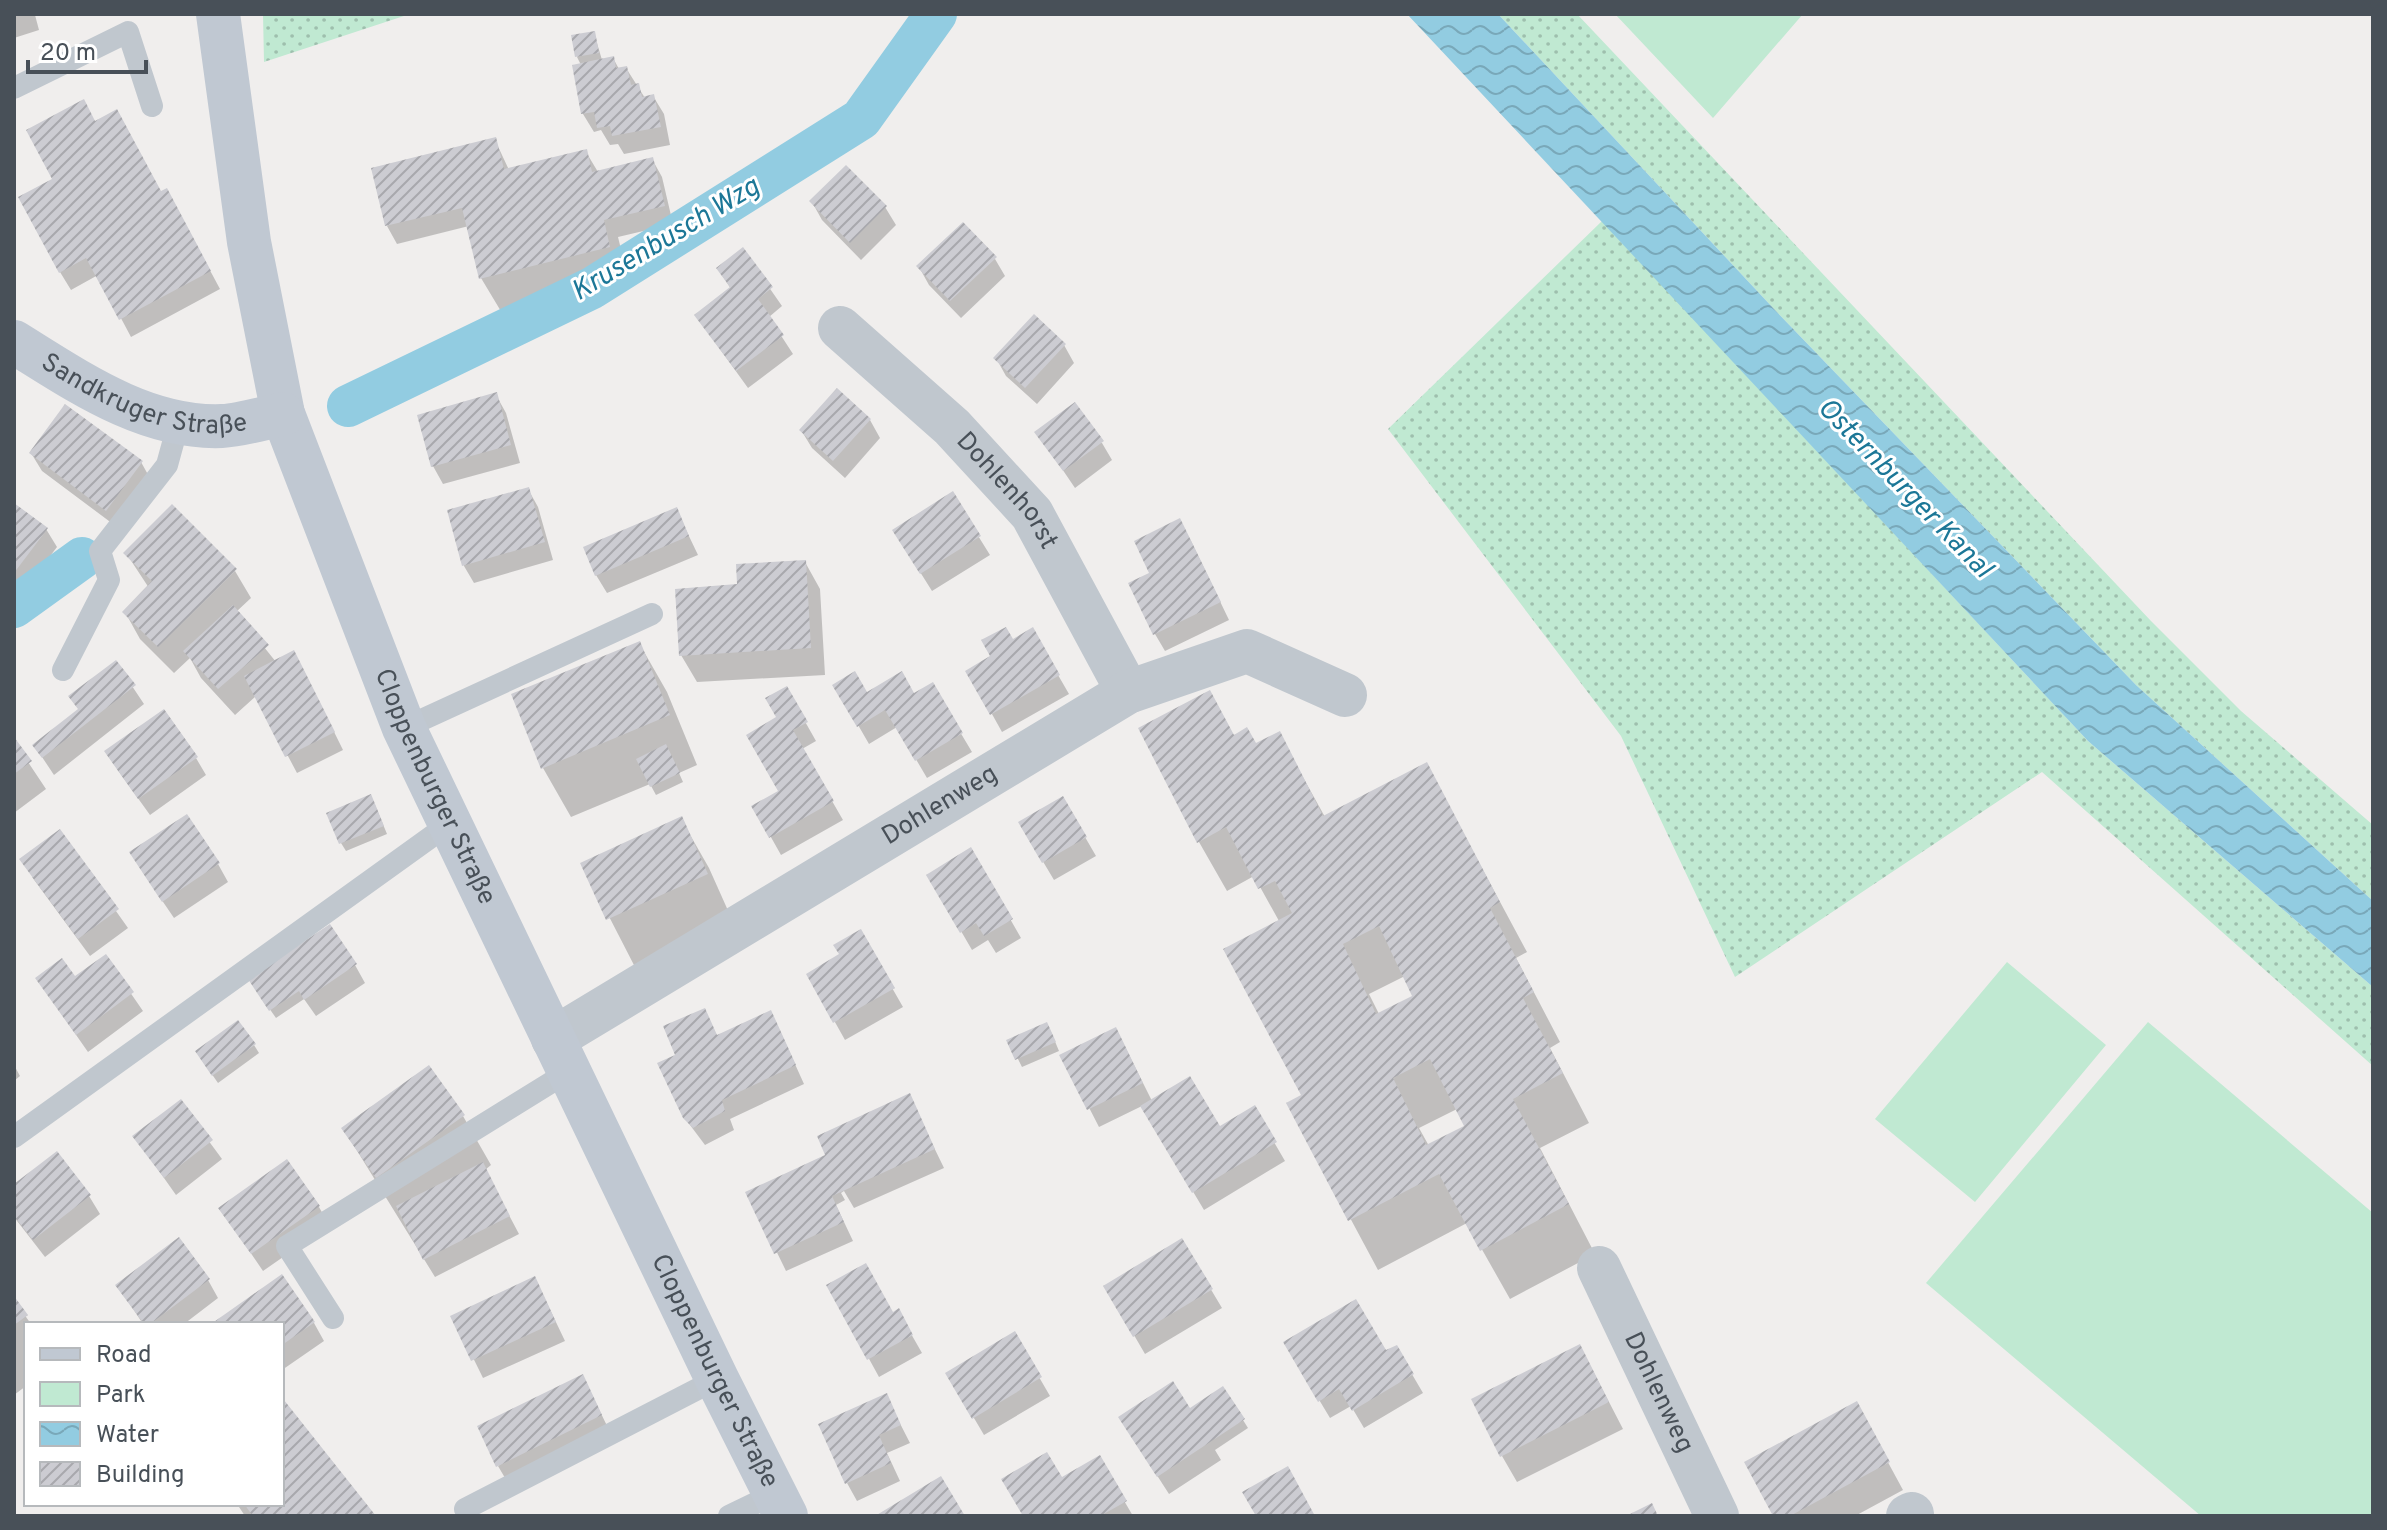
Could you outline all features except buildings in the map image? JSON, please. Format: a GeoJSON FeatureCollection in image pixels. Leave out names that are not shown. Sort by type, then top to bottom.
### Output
{"type":"FeatureCollection","features":[{"type":"Feature","properties":{"kind":"main road","name":"Cloppenburger Straße"},"geometry":{"type":"LineString","coordinates":[[218,14],[249,242],[283,414],[404,728],[780,1505]]}},
{"type":"Feature","properties":{"kind":"main road","name":"Sandkruger Straße"},"geometry":{"type":"LineString","coordinates":[[14,342],[125,406],[179,421],[226,426],[283,414]]}},
{"type":"Feature","properties":{"kind":"street","name":"Dohlenhorst"},"geometry":{"type":"LineString","coordinates":[[840,328],[952,427],[1032,514],[1128,692]]}},
{"type":"Feature","properties":{"kind":"street","name":"Dohlenweg"},"geometry":{"type":"LineString","coordinates":[[561,1055],[1128,692],[1247,651],[1345,695]]}},
{"type":"Feature","properties":{"kind":"street","name":"Dohlenweg"},"geometry":{"type":"LineString","coordinates":[[1599,1268],[1717,1516]]}},
{"type":"Feature","properties":{"kind":"lane"},"geometry":{"type":"LineString","coordinates":[[14,88],[128,32],[152,106]]}},
{"type":"Feature","properties":{"kind":"lane"},"geometry":{"type":"LineString","coordinates":[[63,670],[109,580],[100,551],[167,465],[179,421]]}},
{"type":"Feature","properties":{"kind":"lane"},"geometry":{"type":"LineString","coordinates":[[404,728],[652,614]]}},
{"type":"Feature","properties":{"kind":"lane"},"geometry":{"type":"LineString","coordinates":[[14,1137],[449,824]]}},
{"type":"Feature","properties":{"kind":"lane"},"geometry":{"type":"LineString","coordinates":[[333,1318],[287,1246],[561,1055]]}},
{"type":"Feature","properties":{"kind":"lane"},"geometry":{"type":"LineString","coordinates":[[465,1509],[717,1379]]}},
{"type":"Feature","properties":{"kind":"lane"},"geometry":{"type":"LineString","coordinates":[[729,1516],[780,1505]]}},
{"type":"Feature","properties":{"kind":"green space"},"geometry":{"type":"Polygon","coordinates":[[[263,14],[410,14],[264,62],[263,14]]]}},
{"type":"Feature","properties":{"kind":"green space"},"geometry":{"type":"Polygon","coordinates":[[[1498,14],[1577,14],[2151,621],[2241,711],[2373,825],[2373,901],[2136,685],[1774,309],[1498,14]]]}},
{"type":"Feature","properties":{"kind":"green space"},"geometry":{"type":"Polygon","coordinates":[[[1615,14],[1803,14],[1713,118],[1615,14]]]}},
{"type":"Feature","properties":{"kind":"green space"},"geometry":{"type":"Polygon","coordinates":[[[1602,221],[2088,741],[2373,987],[2373,1066],[2042,772],[1735,977],[1621,736],[1388,429],[1602,221]]]}},
{"type":"Feature","properties":{"kind":"green space"},"geometry":{"type":"Polygon","coordinates":[[[2007,962],[2106,1045],[1975,1202],[1875,1119],[2007,962]]]}},
{"type":"Feature","properties":{"kind":"green space"},"geometry":{"type":"Polygon","coordinates":[[[2148,1022],[2373,1213],[2373,1516],[2201,1516],[1926,1283],[2148,1022]]]}},
{"type":"Feature","properties":{"kind":"water","name":"Osternburger Kanal"},"geometry":{"type":"Polygon","coordinates":[[[1407,14],[1498,14],[1774,309],[2136,685],[2373,901],[2373,987],[2088,741],[1407,14]]]}},
{"type":"Feature","properties":{"kind":"waterway","name":"Krusenbusch Wzg"},"geometry":{"type":"LineString","coordinates":[[348,406],[592,288],[861,119],[936,14]]}},
{"type":"Feature","properties":{"kind":"waterway","name":"Krusenbusch Wzg"},"geometry":{"type":"LineString","coordinates":[[14,607],[82,558]]}}]}
